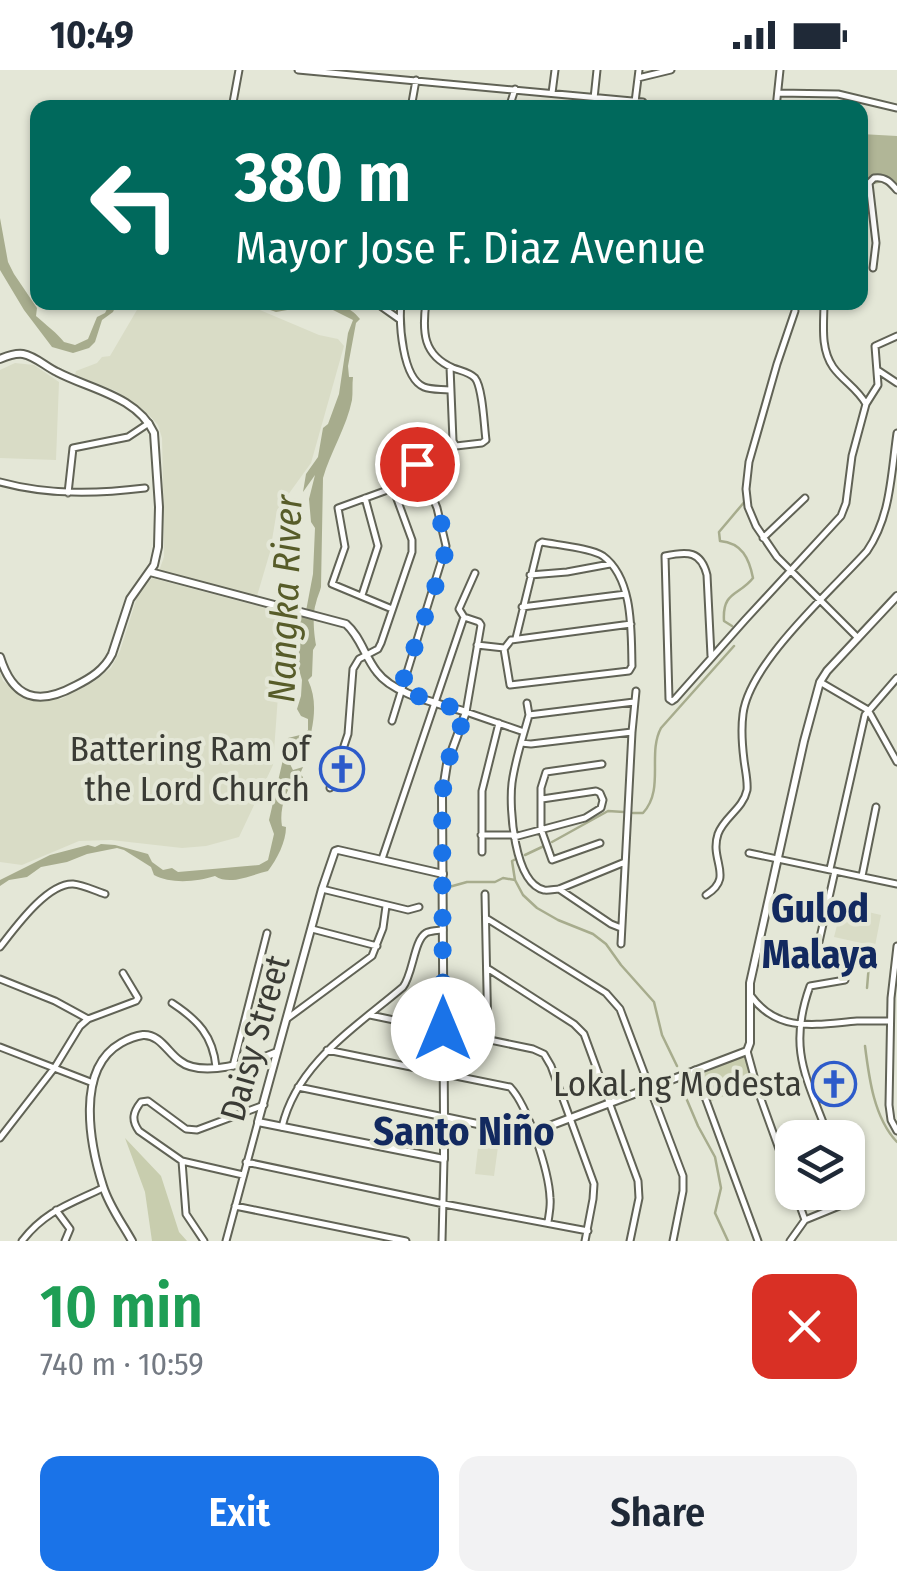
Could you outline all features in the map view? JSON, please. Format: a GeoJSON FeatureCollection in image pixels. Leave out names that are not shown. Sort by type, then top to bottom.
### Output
{"type":"FeatureCollection","features":[{"type":"Feature","properties":{"kind":"main road"},"geometry":{"type":"LineString","coordinates":[[0,359],[26,354],[58,373],[123,401],[150,423],[154,433],[160,525],[157,556],[130,599],[108,662],[87,680],[58,694],[31,696],[9,680],[0,657]]}},
{"type":"Feature","properties":{"kind":"main road"},"geometry":{"type":"LineString","coordinates":[[150,572],[350,627],[385,681],[400,690],[466,712],[444,776],[441,815],[444,1159],[258,1122]]}},
{"type":"Feature","properties":{"kind":"main road"},"geometry":{"type":"LineString","coordinates":[[444,1117],[533,1132],[747,1051],[749,993],[820,682],[897,596]]}},
{"type":"Feature","properties":{"kind":"main road","name":"Daisy Street"},"geometry":{"type":"LineString","coordinates":[[258,1122],[257,1107],[336,850],[382,859]]}},
{"type":"Feature","properties":{"kind":"main road"},"geometry":{"type":"LineString","coordinates":[[382,859],[443,874]]}},
{"type":"Feature","properties":{"kind":"main road"},"geometry":{"type":"LineString","coordinates":[[132,1241],[104,1188],[91,1133],[90,1100],[102,1062],[114,1047],[140,1036],[156,1038],[187,1066],[233,1066],[276,1052]]}},
{"type":"Feature","properties":{"kind":"street"},"geometry":{"type":"LineString","coordinates":[[233,100],[239,70]]}},
{"type":"Feature","properties":{"kind":"street"},"geometry":{"type":"LineString","coordinates":[[298,70],[616,100]]}},
{"type":"Feature","properties":{"kind":"street"},"geometry":{"type":"LineString","coordinates":[[552,94],[555,70]]}},
{"type":"Feature","properties":{"kind":"street"},"geometry":{"type":"LineString","coordinates":[[594,98],[597,70]]}},
{"type":"Feature","properties":{"kind":"street"},"geometry":{"type":"LineString","coordinates":[[639,100],[639,74],[671,70]]}},
{"type":"Feature","properties":{"kind":"street"},"geometry":{"type":"LineString","coordinates":[[777,100],[780,70]]}},
{"type":"Feature","properties":{"kind":"street"},"geometry":{"type":"LineString","coordinates":[[413,100],[416,80]]}},
{"type":"Feature","properties":{"kind":"street"},"geometry":{"type":"LineString","coordinates":[[511,100],[515,89]]}},
{"type":"Feature","properties":{"kind":"street"},"geometry":{"type":"LineString","coordinates":[[778,93],[838,94],[863,100]]}},
{"type":"Feature","properties":{"kind":"street"},"geometry":{"type":"LineString","coordinates":[[868,101],[897,108]]}},
{"type":"Feature","properties":{"kind":"street"},"geometry":{"type":"LineString","coordinates":[[874,268],[876,243],[868,186],[874,178],[882,178],[897,190]]}},
{"type":"Feature","properties":{"kind":"street"},"geometry":{"type":"LineString","coordinates":[[386,310],[399,319]]}},
{"type":"Feature","properties":{"kind":"street"},"geometry":{"type":"LineString","coordinates":[[400,310],[402,348],[419,384],[449,390]]}},
{"type":"Feature","properties":{"kind":"street"},"geometry":{"type":"LineString","coordinates":[[425,310],[426,342],[431,352],[450,367],[470,374],[478,386],[485,442],[456,446],[454,443],[450,367]]}},
{"type":"Feature","properties":{"kind":"street"},"geometry":{"type":"LineString","coordinates":[[824,310],[823,339],[833,367],[866,404]]}},
{"type":"Feature","properties":{"kind":"street"},"geometry":{"type":"LineString","coordinates":[[795,311],[749,462],[748,507],[777,557],[858,638]]}},
{"type":"Feature","properties":{"kind":"street"},"geometry":{"type":"LineString","coordinates":[[711,658],[705,566],[691,554],[666,556],[672,701],[841,516],[866,404],[877,389],[875,346],[897,336]]}},
{"type":"Feature","properties":{"kind":"street"},"geometry":{"type":"LineString","coordinates":[[879,371],[897,383]]}},
{"type":"Feature","properties":{"kind":"street"},"geometry":{"type":"LineString","coordinates":[[68,493],[72,448],[128,437],[150,423]]}},
{"type":"Feature","properties":{"kind":"street"},"geometry":{"type":"LineString","coordinates":[[706,895],[722,879],[716,851],[718,833],[740,806],[747,789],[742,740],[744,710],[751,688],[778,649],[868,551],[878,535],[886,513],[897,433]]}},
{"type":"Feature","properties":{"kind":"street"},"geometry":{"type":"LineString","coordinates":[[392,609],[334,586],[332,582],[345,547],[338,508],[392,488],[419,465],[437,508],[446,546],[392,721]]}},
{"type":"Feature","properties":{"kind":"street"},"geometry":{"type":"LineString","coordinates":[[0,482],[68,493],[145,488]]}},
{"type":"Feature","properties":{"kind":"street"},"geometry":{"type":"LineString","coordinates":[[330,788],[348,734],[353,670],[359,659],[382,643],[412,545],[392,488]]}},
{"type":"Feature","properties":{"kind":"street"},"geometry":{"type":"LineString","coordinates":[[362,596],[378,546],[365,498]]}},
{"type":"Feature","properties":{"kind":"street"},"geometry":{"type":"LineString","coordinates":[[763,538],[805,498]]}},
{"type":"Feature","properties":{"kind":"street"},"geometry":{"type":"LineString","coordinates":[[504,648],[512,686],[629,671],[631,624],[621,580],[599,554],[542,542],[516,638]]}},
{"type":"Feature","properties":{"kind":"street"},"geometry":{"type":"LineString","coordinates":[[530,575],[610,564]]}},
{"type":"Feature","properties":{"kind":"street"},"geometry":{"type":"LineString","coordinates":[[475,574],[459,609],[464,616],[480,623],[466,712],[524,732]]}},
{"type":"Feature","properties":{"kind":"street"},"geometry":{"type":"LineString","coordinates":[[522,608],[626,594]]}},
{"type":"Feature","properties":{"kind":"street"},"geometry":{"type":"LineString","coordinates":[[382,859],[464,616]]}},
{"type":"Feature","properties":{"kind":"street"},"geometry":{"type":"LineString","coordinates":[[477,645],[504,648],[516,638],[631,624]]}},
{"type":"Feature","properties":{"kind":"street"},"geometry":{"type":"LineString","coordinates":[[814,964],[868,710],[897,678]]}},
{"type":"Feature","properties":{"kind":"street"},"geometry":{"type":"LineString","coordinates":[[820,682],[868,710],[897,762]]}},
{"type":"Feature","properties":{"kind":"street"},"geometry":{"type":"LineString","coordinates":[[621,944],[636,691]]}},
{"type":"Feature","properties":{"kind":"street"},"geometry":{"type":"LineString","coordinates":[[527,702],[529,714],[511,789],[514,836],[525,874],[543,890],[559,889],[626,862]]}},
{"type":"Feature","properties":{"kind":"street"},"geometry":{"type":"LineString","coordinates":[[529,714],[634,702]]}},
{"type":"Feature","properties":{"kind":"street"},"geometry":{"type":"LineString","coordinates":[[482,852],[482,791],[499,723]]}},
{"type":"Feature","properties":{"kind":"street"},"geometry":{"type":"LineString","coordinates":[[521,743],[632,732]]}},
{"type":"Feature","properties":{"kind":"street"},"geometry":{"type":"LineString","coordinates":[[600,843],[552,860],[541,829],[541,788],[546,772],[602,764]]}},
{"type":"Feature","properties":{"kind":"street"},"geometry":{"type":"LineString","coordinates":[[481,835],[514,836],[584,818],[600,808],[604,800],[596,791],[542,798]]}},
{"type":"Feature","properties":{"kind":"street"},"geometry":{"type":"LineString","coordinates":[[862,876],[876,808]]}},
{"type":"Feature","properties":{"kind":"street"},"geometry":{"type":"LineString","coordinates":[[749,853],[897,884]]}},
{"type":"Feature","properties":{"kind":"street"},"geometry":{"type":"LineString","coordinates":[[0,947],[55,888],[76,884],[105,894]]}},
{"type":"Feature","properties":{"kind":"street"},"geometry":{"type":"LineString","coordinates":[[322,889],[408,910],[419,906]]}},
{"type":"Feature","properties":{"kind":"street"},"geometry":{"type":"LineString","coordinates":[[559,889],[621,928]]}},
{"type":"Feature","properties":{"kind":"street"},"geometry":{"type":"LineString","coordinates":[[486,894],[488,1039]]}},
{"type":"Feature","properties":{"kind":"street"},"geometry":{"type":"LineString","coordinates":[[286,1020],[372,956],[378,946],[386,906]]}},
{"type":"Feature","properties":{"kind":"street"},"geometry":{"type":"LineString","coordinates":[[486,918],[612,997],[624,1017],[683,1176],[684,1190],[673,1241]]}},
{"type":"Feature","properties":{"kind":"street"},"geometry":{"type":"LineString","coordinates":[[312,929],[378,946]]}},
{"type":"Feature","properties":{"kind":"street"},"geometry":{"type":"LineString","coordinates":[[282,1126],[298,1087],[328,1050],[408,982],[420,938],[443,930]]}},
{"type":"Feature","properties":{"kind":"street"},"geometry":{"type":"LineString","coordinates":[[233,1066],[267,934]]}},
{"type":"Feature","properties":{"kind":"street"},"geometry":{"type":"LineString","coordinates":[[897,946],[890,998],[888,1105],[890,1120],[897,1131]]}},
{"type":"Feature","properties":{"kind":"street"},"geometry":{"type":"LineString","coordinates":[[487,968],[580,1028],[638,1181],[639,1198],[630,1241]]}},
{"type":"Feature","properties":{"kind":"street"},"geometry":{"type":"LineString","coordinates":[[0,1138],[56,1068],[66,1047],[88,1019],[137,1000],[124,973]]}},
{"type":"Feature","properties":{"kind":"street"},"geometry":{"type":"LineString","coordinates":[[0,979],[55,1000],[88,1019]]}},
{"type":"Feature","properties":{"kind":"street"},"geometry":{"type":"LineString","coordinates":[[822,1120],[800,1060],[800,1024],[810,986],[845,980]]}},
{"type":"Feature","properties":{"kind":"street"},"geometry":{"type":"LineString","coordinates":[[749,993],[772,1014],[800,1024],[891,1021]]}},
{"type":"Feature","properties":{"kind":"street"},"geometry":{"type":"LineString","coordinates":[[172,1003],[210,1040],[216,1067]]}},
{"type":"Feature","properties":{"kind":"street"},"geometry":{"type":"LineString","coordinates":[[370,1015],[544,1054],[594,1184],[585,1241]]}},
{"type":"Feature","properties":{"kind":"street"},"geometry":{"type":"LineString","coordinates":[[0,1047],[94,1083]]}},
{"type":"Feature","properties":{"kind":"street"},"geometry":{"type":"LineString","coordinates":[[328,1050],[510,1087],[533,1132],[548,1182],[548,1222]]}},
{"type":"Feature","properties":{"kind":"street"},"geometry":{"type":"LineString","coordinates":[[747,1051],[775,1138]]}},
{"type":"Feature","properties":{"kind":"street"},"geometry":{"type":"LineString","coordinates":[[695,1070],[758,1241]]}},
{"type":"Feature","properties":{"kind":"street"},"geometry":{"type":"LineString","coordinates":[[298,1087],[444,1117]]}},
{"type":"Feature","properties":{"kind":"street"},"geometry":{"type":"LineString","coordinates":[[243,1175],[182,1161],[140,1131],[133,1116],[141,1102],[148,1101],[186,1129],[198,1130],[257,1107]]}},
{"type":"Feature","properties":{"kind":"street","name":"Daisy Street"},"geometry":{"type":"LineString","coordinates":[[226,1241],[258,1122]]}},
{"type":"Feature","properties":{"kind":"street"},"geometry":{"type":"LineString","coordinates":[[442,1241],[444,1159]]}},
{"type":"Feature","properties":{"kind":"street"},"geometry":{"type":"LineString","coordinates":[[182,1161],[186,1214],[204,1241]]}},
{"type":"Feature","properties":{"kind":"street"},"geometry":{"type":"LineString","coordinates":[[246,1162],[588,1231]]}},
{"type":"Feature","properties":{"kind":"street"},"geometry":{"type":"LineString","coordinates":[[22,1241],[38,1222],[56,1210],[104,1188]]}},
{"type":"Feature","properties":{"kind":"street"},"geometry":{"type":"LineString","coordinates":[[235,1206],[406,1241]]}},
{"type":"Feature","properties":{"kind":"street"},"geometry":{"type":"LineString","coordinates":[[56,1210],[70,1228],[65,1241]]}},
{"type":"Feature","properties":{"kind":"street"},"geometry":{"type":"LineString","coordinates":[[801,1210],[805,1220]]}},
{"type":"Feature","properties":{"kind":"street"},"geometry":{"type":"LineString","coordinates":[[790,1241],[805,1220],[829,1210]]}},
{"type":"Feature","properties":{"kind":"shaded area"},"geometry":{"type":"Polygon","coordinates":[[[868,134],[897,136],[897,185],[893,180],[868,185],[868,134]]]}},
{"type":"Feature","properties":{"kind":"shaded area"},"geometry":{"type":"Polygon","coordinates":[[[0,218],[8,262],[30,298],[30,310],[37,310],[36,316],[64,342],[75,345],[88,339],[97,317],[114,310],[102,320],[89,348],[73,353],[52,347],[0,270],[0,218]]]}},
{"type":"Feature","properties":{"kind":"shaded area"},"geometry":{"type":"Polygon","coordinates":[[[137,310],[260,310],[338,339],[344,346],[311,463],[277,510],[257,596],[159,571],[164,557],[164,526],[162,438],[158,425],[116,391],[75,375],[76,371],[110,356],[137,310]]]}},
{"type":"Feature","properties":{"kind":"shaded area"},"geometry":{"type":"Polygon","coordinates":[[[333,310],[349,310],[360,319],[348,366],[349,377],[353,377],[352,400],[323,478],[321,587],[314,613],[316,645],[312,676],[308,680],[313,725],[306,752],[304,746],[296,747],[290,764],[293,770],[303,767],[303,777],[296,798],[291,798],[297,777],[284,800],[281,820],[286,833],[268,871],[234,880],[215,876],[168,880],[154,875],[151,867],[117,848],[41,867],[27,877],[0,886],[0,880],[50,855],[88,845],[115,845],[148,854],[163,870],[172,868],[178,872],[259,865],[268,860],[274,834],[269,820],[288,738],[308,730],[308,719],[297,709],[302,680],[296,639],[298,617],[306,611],[313,574],[315,528],[309,499],[315,475],[303,492],[306,474],[318,457],[323,428],[339,394],[353,320],[333,310]]]}},
{"type":"Feature","properties":{"kind":"shaded area"},"geometry":{"type":"Polygon","coordinates":[[[15,363],[34,365],[59,382],[56,460],[0,458],[0,370],[15,363]]]}},
{"type":"Feature","properties":{"kind":"shaded area"},"geometry":{"type":"Polygon","coordinates":[[[152,578],[284,613],[273,765],[239,837],[182,848],[111,840],[79,841],[22,865],[0,862],[0,672],[3,681],[27,698],[61,699],[95,681],[111,668],[138,594],[152,578]]]}},
{"type":"Feature","properties":{"kind":"shaded area"},"geometry":{"type":"Polygon","coordinates":[[[842,906],[881,915],[875,946],[834,937],[842,906]]]}},
{"type":"Feature","properties":{"kind":"shaded area"},"geometry":{"type":"Polygon","coordinates":[[[744,1055],[753,1085],[711,1101],[700,1070],[744,1055]]]}},
{"type":"Feature","properties":{"kind":"shaded area"},"geometry":{"type":"Polygon","coordinates":[[[480,1130],[500,1132],[494,1176],[475,1174],[480,1130]]]}},
{"type":"Feature","properties":{"kind":"shaded area"},"geometry":{"type":"Polygon","coordinates":[[[125,1138],[161,1176],[179,1232],[187,1241],[152,1241],[145,1192],[125,1138]]]}},
{"type":"Feature","properties":{"kind":"waterway"},"geometry":{"type":"LineString","coordinates":[[732,626],[724,621],[726,604],[753,578],[743,553],[720,541],[719,532],[746,500]]}},
{"type":"Feature","properties":{"kind":"waterway"},"geometry":{"type":"LineString","coordinates":[[633,813],[643,813],[650,804],[661,728],[734,646]]}},
{"type":"Feature","properties":{"kind":"waterway"},"geometry":{"type":"LineString","coordinates":[[552,842],[608,811],[624,812]]}},
{"type":"Feature","properties":{"kind":"waterway"},"geometry":{"type":"LineString","coordinates":[[525,855],[544,846]]}},
{"type":"Feature","properties":{"kind":"waterway"},"geometry":{"type":"LineString","coordinates":[[449,887],[503,878],[515,880],[512,861],[516,859]]}},
{"type":"Feature","properties":{"kind":"waterway"},"geometry":{"type":"LineString","coordinates":[[515,880],[537,908],[606,944],[654,1002],[662,1035],[677,1066]]}},
{"type":"Feature","properties":{"kind":"waterway"},"geometry":{"type":"LineString","coordinates":[[867,988],[869,964]]}},
{"type":"Feature","properties":{"kind":"waterway"},"geometry":{"type":"LineString","coordinates":[[865,1046],[878,1110],[897,1142]]}},
{"type":"Feature","properties":{"kind":"waterway"},"geometry":{"type":"LineString","coordinates":[[684,1093],[715,1157],[721,1188],[715,1213],[728,1241]]}},
{"type":"Feature","properties":{"kind":"place","name":"Battering Ram of the Lord Church"},"geometry":{"type":"Point","coordinates":[342,769]}},
{"type":"Feature","properties":{"kind":"place","name":"Lokal ng Modesta"},"geometry":{"type":"Point","coordinates":[834,1084]}},
{"type":"Feature","properties":{"kind":"district","name":"Gulod Malaya"},"geometry":{"type":"Point","coordinates":[820,932]}},
{"type":"Feature","properties":{"kind":"district","name":"Santo Niño"},"geometry":{"type":"Point","coordinates":[464,1132]}},
{"type":"Feature","properties":{"kind":"route"},"geometry":{"type":"LineString","coordinates":[[417,464],[437,508],[446,546],[400,690],[466,712],[447,764],[442,796],[443,1029]]}},
{"type":"Feature","properties":{"kind":"water label","name":"Nangka River"},"geometry":{"type":"Point","coordinates":[285,599]}}]}
